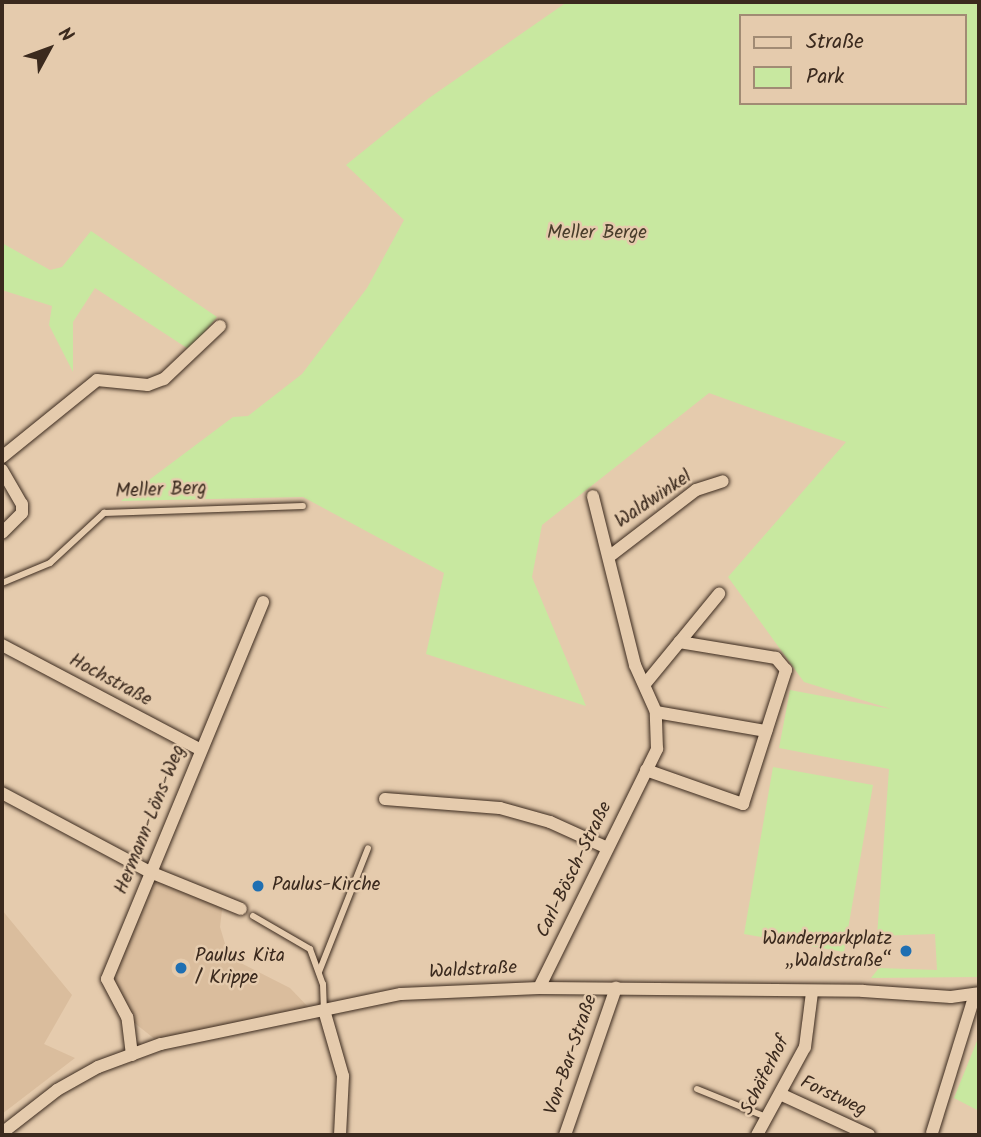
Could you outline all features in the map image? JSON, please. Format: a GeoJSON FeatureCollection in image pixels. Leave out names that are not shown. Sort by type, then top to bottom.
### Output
{"type":"FeatureCollection","features":[{"type":"Feature","properties":{"kind":"street"},"geometry":{"type":"LineString","coordinates":[[2,457],[97,380],[148,385],[163,379],[220,326]]}},
{"type":"Feature","properties":{"kind":"street"},"geometry":{"type":"LineString","coordinates":[[2,470],[22,504],[22,513],[2,533]]}},
{"type":"Feature","properties":{"kind":"street","name":"Waldwinkel"},"geometry":{"type":"LineString","coordinates":[[610,556],[696,490],[723,481]]}},
{"type":"Feature","properties":{"kind":"street","name":"Carl-Bösch-Straße"},"geometry":{"type":"LineString","coordinates":[[539,988],[605,847],[657,749],[656,712],[624,627],[610,556],[593,496]]}},
{"type":"Feature","properties":{"kind":"street"},"geometry":{"type":"LineString","coordinates":[[645,684],[719,594]]}},
{"type":"Feature","properties":{"kind":"street","name":"Hermann-Löns-Weg"},"geometry":{"type":"LineString","coordinates":[[132,1055],[127,1017],[107,979],[263,602]]}},
{"type":"Feature","properties":{"kind":"street"},"geometry":{"type":"LineString","coordinates":[[646,770],[743,804],[786,670],[776,658],[679,642]]}},
{"type":"Feature","properties":{"kind":"street","name":"Hochstraße"},"geometry":{"type":"LineString","coordinates":[[2,645],[201,750]]}},
{"type":"Feature","properties":{"kind":"street"},"geometry":{"type":"LineString","coordinates":[[656,712],[766,731]]}},
{"type":"Feature","properties":{"kind":"street"},"geometry":{"type":"LineString","coordinates":[[2,793],[150,872],[241,909]]}},
{"type":"Feature","properties":{"kind":"street"},"geometry":{"type":"LineString","coordinates":[[385,799],[500,808],[550,822],[605,847]]}},
{"type":"Feature","properties":{"kind":"street","name":"Waldstraße"},"geometry":{"type":"LineString","coordinates":[[2,1133],[57,1090],[160,1044],[401,994],[539,988],[951,997],[977,993],[932,1133]]}},
{"type":"Feature","properties":{"kind":"street","name":"Von-Bar-Straße"},"geometry":{"type":"LineString","coordinates":[[565,1135],[616,988]]}},
{"type":"Feature","properties":{"kind":"street","name":"Schäferhof"},"geometry":{"type":"LineString","coordinates":[[757,1135],[805,1047],[812,992]]}},
{"type":"Feature","properties":{"kind":"street"},"geometry":{"type":"LineString","coordinates":[[324,1010],[343,1076],[340,1135]]}},
{"type":"Feature","properties":{"kind":"street","name":"Forstweg"},"geometry":{"type":"LineString","coordinates":[[780,1094],[869,1135]]}},
{"type":"Feature","properties":{"kind":"lane","name":"Meller Berg"},"geometry":{"type":"LineString","coordinates":[[2,583],[50,563],[104,513],[303,506]]}},
{"type":"Feature","properties":{"kind":"lane"},"geometry":{"type":"LineString","coordinates":[[319,972],[368,848]]}},
{"type":"Feature","properties":{"kind":"lane"},"geometry":{"type":"LineString","coordinates":[[253,916],[310,949],[319,972],[324,1010]]}},
{"type":"Feature","properties":{"kind":"lane"},"geometry":{"type":"LineString","coordinates":[[697,1090],[767,1118]]}},
{"type":"Feature","properties":{"kind":"shaded area","name":"Paulus Kita / Krippe"},"geometry":{"type":"Polygon","coordinates":[[[150,872],[223,901],[220,927],[229,957],[290,988],[313,1012],[161,1044],[127,1017],[107,979],[150,872]]]}},
{"type":"Feature","properties":{"kind":"shaded area"},"geometry":{"type":"Polygon","coordinates":[[[2,910],[72,995],[44,1044],[75,1058],[2,1114],[2,910]]]}},
{"type":"Feature","properties":{"kind":"green space","name":"Meller Berge"},"geometry":{"type":"Polygon","coordinates":[[[567,2],[979,2],[979,977],[871,978],[879,968],[937,970],[935,934],[877,936],[889,769],[779,748],[790,690],[891,709],[804,682],[728,577],[846,442],[709,393],[542,525],[532,577],[586,706],[426,654],[444,573],[303,497],[121,501],[233,417],[248,416],[302,374],[367,288],[404,220],[346,165],[429,98],[567,2]]]}},
{"type":"Feature","properties":{"kind":"green space"},"geometry":{"type":"Polygon","coordinates":[[[91,231],[217,317],[190,350],[95,288],[73,322],[73,372],[49,325],[52,306],[2,290],[2,243],[50,270],[62,267],[91,231]]]}},
{"type":"Feature","properties":{"kind":"green space"},"geometry":{"type":"Polygon","coordinates":[[[773,767],[873,785],[844,952],[744,934],[773,767]]]}},
{"type":"Feature","properties":{"kind":"green space"},"geometry":{"type":"Polygon","coordinates":[[[979,1036],[979,1111],[954,1098],[979,1036]]]}},
{"type":"Feature","properties":{"kind":"place","name":"Paulus-Kirche"},"geometry":{"type":"Point","coordinates":[258,886]}},
{"type":"Feature","properties":{"kind":"place","name":"Wanderparkplatz „Waldstraße“"},"geometry":{"type":"Point","coordinates":[906,951]}},
{"type":"Feature","properties":{"kind":"place","name":"Paulus Kita / Krippe"},"geometry":{"type":"Point","coordinates":[181,968]}}]}
